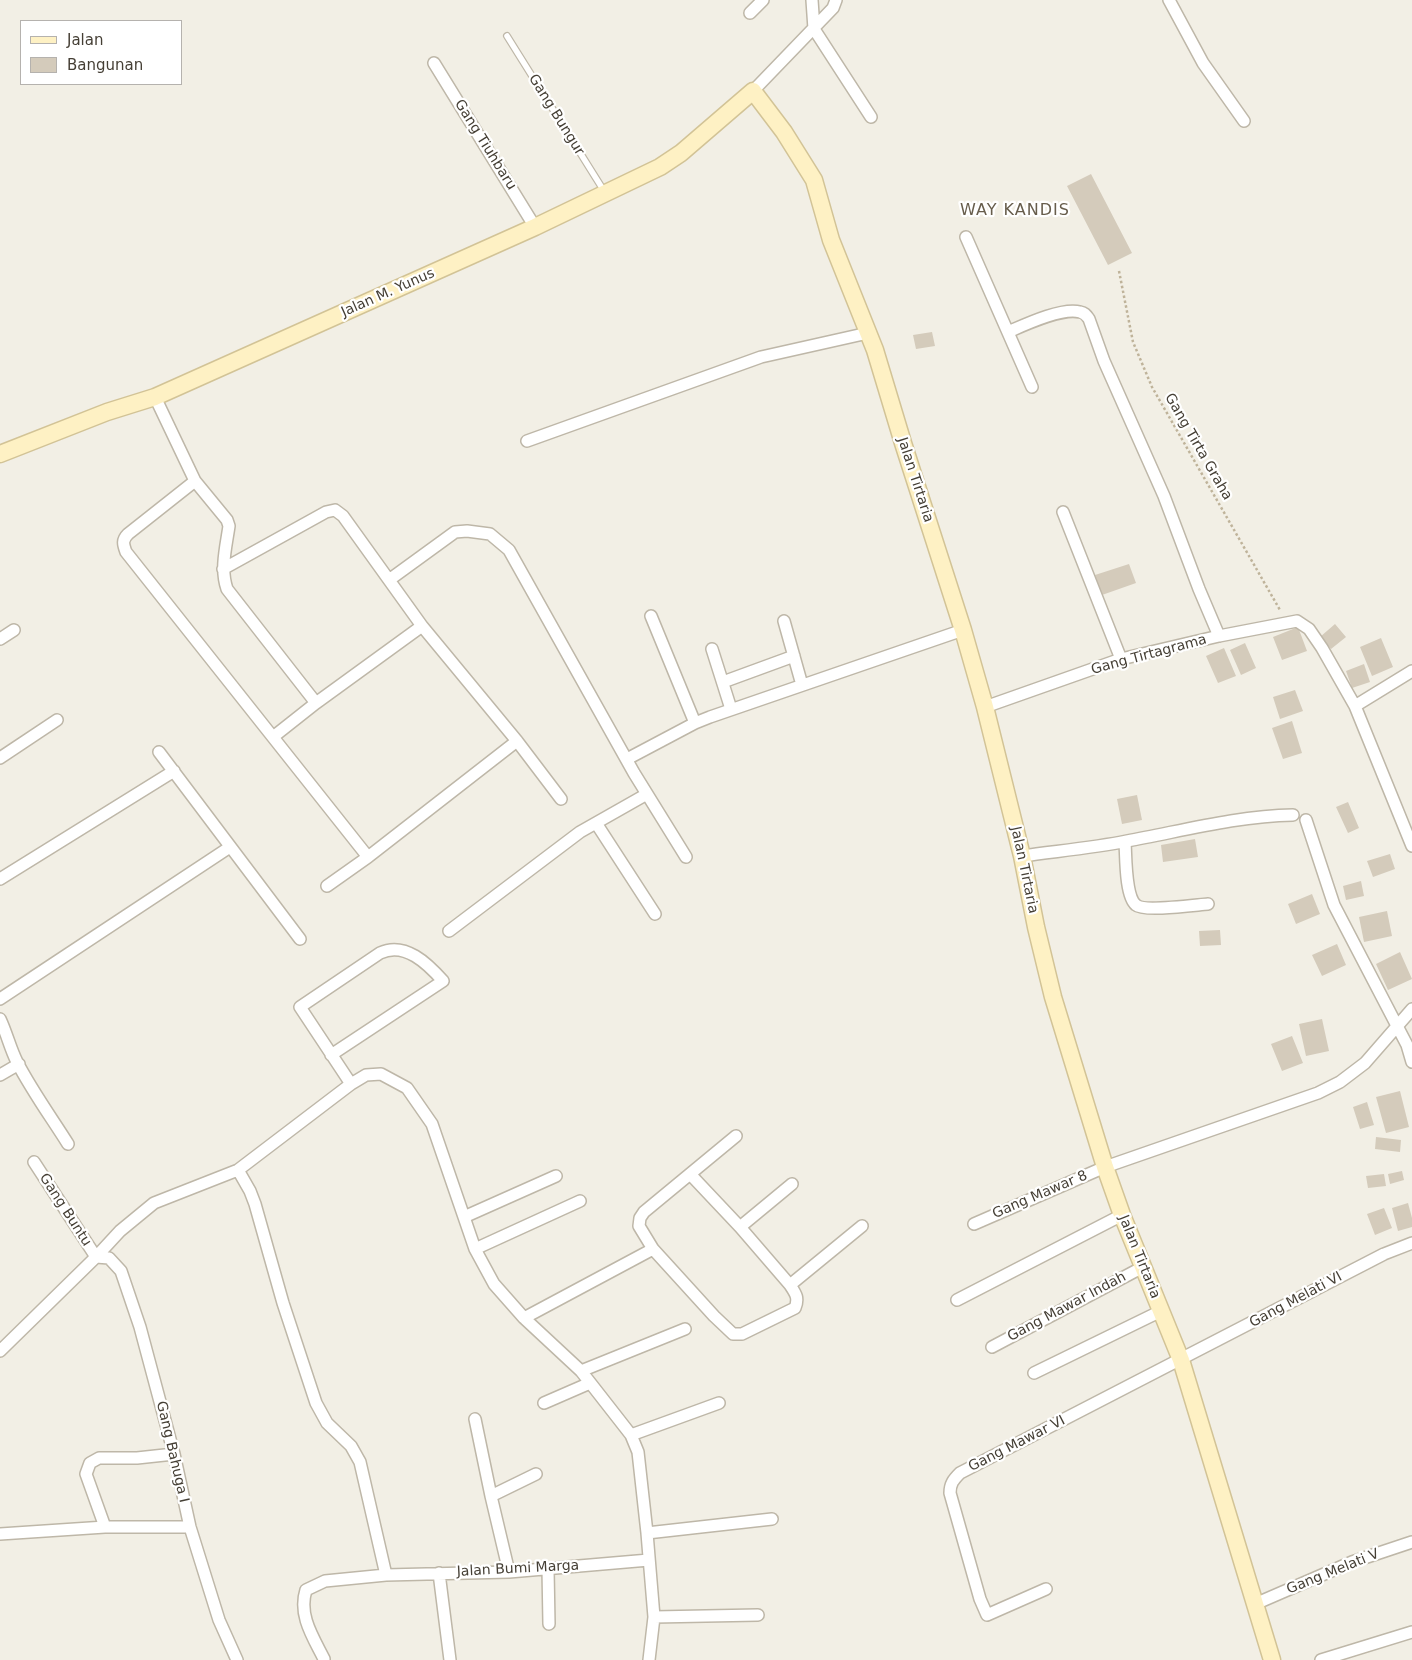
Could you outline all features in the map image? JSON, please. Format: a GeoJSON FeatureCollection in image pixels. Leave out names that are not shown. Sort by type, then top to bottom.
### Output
{"type":"FeatureCollection","features":[{"type":"Feature","properties":{"kind":"street"},"geometry":{"type":"LineString","coordinates":[[750,13],[763,0]]}},
{"type":"Feature","properties":{"kind":"street"},"geometry":{"type":"LineString","coordinates":[[812,0],[814,29],[871,117]]}},
{"type":"Feature","properties":{"kind":"street"},"geometry":{"type":"LineString","coordinates":[[753,91],[834,8],[836,0]]}},
{"type":"Feature","properties":{"kind":"street"},"geometry":{"type":"LineString","coordinates":[[1169,0],[1203,63],[1244,121]]}},
{"type":"Feature","properties":{"kind":"street","name":"Gang Tiuhbaru"},"geometry":{"type":"LineString","coordinates":[[434,63],[535,227]]}},
{"type":"Feature","properties":{"kind":"street","name":"Jalan M. Yunus"},"geometry":{"type":"LineString","coordinates":[[3,454],[107,412],[155,397],[535,227],[660,167],[681,153],[753,91]]}},
{"type":"Feature","properties":{"kind":"street","name":"Jalan Tirtaria"},"geometry":{"type":"LineString","coordinates":[[753,91],[784,132],[814,180],[831,240],[875,350],[963,630],[985,707],[1022,856],[1036,927],[1054,997],[1105,1167],[1122,1215],[1181,1360],[1272,1660]]}},
{"type":"Feature","properties":{"kind":"street"},"geometry":{"type":"LineString","coordinates":[[966,237],[1032,387]]}},
{"type":"Feature","properties":{"kind":"street"},"geometry":{"type":"LineString","coordinates":[[1008,332],[1040,318],[1068,312],[1078,311],[1085,314],[1089,319],[1104,361],[1164,496],[1219,636]]}},
{"type":"Feature","properties":{"kind":"street"},"geometry":{"type":"LineString","coordinates":[[527,441],[761,358],[868,333]]}},
{"type":"Feature","properties":{"kind":"street"},"geometry":{"type":"LineString","coordinates":[[155,397],[195,481],[224,514],[229,526],[223,569],[227,589],[316,703]]}},
{"type":"Feature","properties":{"kind":"street"},"geometry":{"type":"LineString","coordinates":[[195,481],[123,538],[126,552],[368,857]]}},
{"type":"Feature","properties":{"kind":"street"},"geometry":{"type":"LineString","coordinates":[[223,569],[326,512],[336,510],[343,516],[422,626],[517,741],[561,799]]}},
{"type":"Feature","properties":{"kind":"street"},"geometry":{"type":"LineString","coordinates":[[1063,512],[1121,659]]}},
{"type":"Feature","properties":{"kind":"street"},"geometry":{"type":"LineString","coordinates":[[389,580],[455,532],[467,530],[490,534],[509,550],[647,794],[686,858]]}},
{"type":"Feature","properties":{"kind":"street"},"geometry":{"type":"LineString","coordinates":[[651,616],[695,723]]}},
{"type":"Feature","properties":{"kind":"street"},"geometry":{"type":"LineString","coordinates":[[784,621],[802,685]]}},
{"type":"Feature","properties":{"kind":"street"},"geometry":{"type":"LineString","coordinates":[[1287,623],[1297,621],[1310,629],[1355,706],[1412,846]]}},
{"type":"Feature","properties":{"kind":"street","name":"Gang Tirtagrama"},"geometry":{"type":"LineString","coordinates":[[985,707],[1121,659],[1219,636],[1287,623]]}},
{"type":"Feature","properties":{"kind":"street"},"geometry":{"type":"LineString","coordinates":[[273,737],[316,703],[422,626]]}},
{"type":"Feature","properties":{"kind":"street"},"geometry":{"type":"LineString","coordinates":[[0,639],[14,630]]}},
{"type":"Feature","properties":{"kind":"street"},"geometry":{"type":"LineString","coordinates":[[627,759],[695,723],[731,709],[963,630]]}},
{"type":"Feature","properties":{"kind":"street"},"geometry":{"type":"LineString","coordinates":[[712,649],[731,709]]}},
{"type":"Feature","properties":{"kind":"street"},"geometry":{"type":"LineString","coordinates":[[723,682],[794,656]]}},
{"type":"Feature","properties":{"kind":"street"},"geometry":{"type":"LineString","coordinates":[[1355,706],[1412,671]]}},
{"type":"Feature","properties":{"kind":"street"},"geometry":{"type":"LineString","coordinates":[[0,758],[57,720]]}},
{"type":"Feature","properties":{"kind":"street"},"geometry":{"type":"LineString","coordinates":[[326,886],[368,857],[517,741]]}},
{"type":"Feature","properties":{"kind":"street"},"geometry":{"type":"LineString","coordinates":[[160,752],[300,939]]}},
{"type":"Feature","properties":{"kind":"street"},"geometry":{"type":"LineString","coordinates":[[0,879],[174,771]]}},
{"type":"Feature","properties":{"kind":"street"},"geometry":{"type":"LineString","coordinates":[[450,931],[580,832],[647,794]]}},
{"type":"Feature","properties":{"kind":"street"},"geometry":{"type":"LineString","coordinates":[[1022,856],[1125,842],[1210,825],[1293,815]]}},
{"type":"Feature","properties":{"kind":"street"},"geometry":{"type":"LineString","coordinates":[[1306,820],[1334,905],[1407,1045],[1412,1062]]}},
{"type":"Feature","properties":{"kind":"street"},"geometry":{"type":"LineString","coordinates":[[596,823],[655,914]]}},
{"type":"Feature","properties":{"kind":"street"},"geometry":{"type":"LineString","coordinates":[[1125,842],[1128,884],[1132,900],[1136,906],[1147,909],[1208,904]]}},
{"type":"Feature","properties":{"kind":"street"},"geometry":{"type":"LineString","coordinates":[[0,999],[230,847]]}},
{"type":"Feature","properties":{"kind":"street"},"geometry":{"type":"LineString","coordinates":[[332,1054],[443,981],[426,963],[412,955],[389,949],[380,953],[300,1007],[350,1084]]}},
{"type":"Feature","properties":{"kind":"street","name":"Gang Mawar 8"},"geometry":{"type":"LineString","coordinates":[[974,1224],[1105,1167],[1318,1093],[1340,1082],[1365,1063],[1412,1009]]}},
{"type":"Feature","properties":{"kind":"street"},"geometry":{"type":"LineString","coordinates":[[0,1020],[6,1033],[8,1044],[68,1144]]}},
{"type":"Feature","properties":{"kind":"street"},"geometry":{"type":"LineString","coordinates":[[0,1075],[19,1064]]}},
{"type":"Feature","properties":{"kind":"street"},"geometry":{"type":"LineString","coordinates":[[0,1351],[120,1232],[154,1203],[238,1170],[350,1084],[366,1075],[381,1074],[407,1088],[432,1124],[475,1249],[494,1284],[524,1318],[580,1371],[631,1435],[638,1452],[647,1532],[654,1617],[650,1660]]}},
{"type":"Feature","properties":{"kind":"street"},"geometry":{"type":"LineString","coordinates":[[690,1174],[740,1226],[790,1285],[796,1293],[798,1301],[795,1308],[742,1334],[734,1334],[714,1316],[653,1249],[639,1226],[640,1218],[644,1212],[690,1174],[736,1136]]}},
{"type":"Feature","properties":{"kind":"street","name":"Gang Buntu"},"geometry":{"type":"LineString","coordinates":[[34,1162],[96,1257]]}},
{"type":"Feature","properties":{"kind":"street"},"geometry":{"type":"LineString","coordinates":[[238,1170],[255,1204],[282,1303],[316,1403],[327,1423],[351,1446],[360,1462],[386,1575]]}},
{"type":"Feature","properties":{"kind":"street"},"geometry":{"type":"LineString","coordinates":[[464,1217],[556,1176]]}},
{"type":"Feature","properties":{"kind":"street"},"geometry":{"type":"LineString","coordinates":[[740,1226],[792,1184]]}},
{"type":"Feature","properties":{"kind":"street"},"geometry":{"type":"LineString","coordinates":[[475,1249],[580,1201]]}},
{"type":"Feature","properties":{"kind":"street"},"geometry":{"type":"LineString","coordinates":[[957,1300],[1122,1215]]}},
{"type":"Feature","properties":{"kind":"street"},"geometry":{"type":"LineString","coordinates":[[790,1285],[862,1226]]}},
{"type":"Feature","properties":{"kind":"street","name":"Gang Melati VI"},"geometry":{"type":"LineString","coordinates":[[1181,1360],[1384,1254],[1412,1243]]}},
{"type":"Feature","properties":{"kind":"street"},"geometry":{"type":"LineString","coordinates":[[524,1318],[653,1249]]}},
{"type":"Feature","properties":{"kind":"street","name":"Gang Bahuga I"},"geometry":{"type":"LineString","coordinates":[[96,1257],[109,1258],[122,1271],[140,1327],[174,1454],[190,1527],[219,1620],[237,1660]]}},
{"type":"Feature","properties":{"kind":"street","name":"Gang Mawar Indah"},"geometry":{"type":"LineString","coordinates":[[992,1347],[1143,1267]]}},
{"type":"Feature","properties":{"kind":"street"},"geometry":{"type":"LineString","coordinates":[[1034,1373],[1161,1311]]}},
{"type":"Feature","properties":{"kind":"street"},"geometry":{"type":"LineString","coordinates":[[580,1371],[685,1329]]}},
{"type":"Feature","properties":{"kind":"street","name":"Gang Mawar VI"},"geometry":{"type":"LineString","coordinates":[[1046,1589],[986,1616],[950,1493],[950,1485],[960,1474],[1181,1360]]}},
{"type":"Feature","properties":{"kind":"street"},"geometry":{"type":"LineString","coordinates":[[544,1403],[590,1383]]}},
{"type":"Feature","properties":{"kind":"street"},"geometry":{"type":"LineString","coordinates":[[631,1435],[719,1404]]}},
{"type":"Feature","properties":{"kind":"street"},"geometry":{"type":"LineString","coordinates":[[475,1419],[509,1572]]}},
{"type":"Feature","properties":{"kind":"street"},"geometry":{"type":"LineString","coordinates":[[105,1527],[86,1474],[90,1463],[99,1458],[137,1458],[174,1454]]}},
{"type":"Feature","properties":{"kind":"street"},"geometry":{"type":"LineString","coordinates":[[491,1496],[536,1474]]}},
{"type":"Feature","properties":{"kind":"street"},"geometry":{"type":"LineString","coordinates":[[647,1532],[772,1519]]}},
{"type":"Feature","properties":{"kind":"street"},"geometry":{"type":"LineString","coordinates":[[0,1534],[105,1527],[190,1527]]}},
{"type":"Feature","properties":{"kind":"street","name":"Gang Melati V"},"geometry":{"type":"LineString","coordinates":[[1255,1604],[1352,1562],[1412,1542]]}},
{"type":"Feature","properties":{"kind":"street","name":"Jalan Bumi Marga"},"geometry":{"type":"LineString","coordinates":[[324,1659],[305,1620],[303,1599],[306,1590],[325,1582],[386,1575],[509,1572],[649,1560]]}},
{"type":"Feature","properties":{"kind":"street"},"geometry":{"type":"LineString","coordinates":[[548,1568],[549,1624]]}},
{"type":"Feature","properties":{"kind":"street"},"geometry":{"type":"LineString","coordinates":[[439,1573],[450,1660]]}},
{"type":"Feature","properties":{"kind":"street"},"geometry":{"type":"LineString","coordinates":[[654,1617],[758,1615]]}},
{"type":"Feature","properties":{"kind":"street"},"geometry":{"type":"LineString","coordinates":[[1321,1660],[1412,1632]]}},
{"type":"Feature","properties":{"kind":"lane","name":"Gang Bungur"},"geometry":{"type":"LineString","coordinates":[[507,36],[604,193]]}},
{"type":"Feature","properties":{"kind":"path","name":"Gang Tirta Graha"},"geometry":{"type":"LineString","coordinates":[[1119,271],[1133,342],[1152,387],[1287,623]]}},
{"type":"Feature","properties":{"kind":"building"},"geometry":{"type":"Polygon","coordinates":[[[1091,174],[1132,253],[1108,265],[1067,186],[1091,174]]]}},
{"type":"Feature","properties":{"kind":"building"},"geometry":{"type":"Polygon","coordinates":[[[932,332],[935,346],[916,349],[913,335],[932,332]]]}},
{"type":"Feature","properties":{"kind":"building"},"geometry":{"type":"Polygon","coordinates":[[[1129,564],[1136,583],[1102,595],[1095,575],[1129,564]]]}},
{"type":"Feature","properties":{"kind":"building"},"geometry":{"type":"Polygon","coordinates":[[[1335,624],[1346,637],[1331,649],[1320,637],[1335,624]]]}},
{"type":"Feature","properties":{"kind":"building"},"geometry":{"type":"Polygon","coordinates":[[[1298,627],[1307,651],[1282,660],[1273,637],[1298,627]]]}},
{"type":"Feature","properties":{"kind":"building"},"geometry":{"type":"Polygon","coordinates":[[[1381,638],[1393,667],[1372,676],[1360,647],[1381,638]]]}},
{"type":"Feature","properties":{"kind":"building"},"geometry":{"type":"Polygon","coordinates":[[[1245,643],[1256,668],[1241,675],[1230,650],[1245,643]]]}},
{"type":"Feature","properties":{"kind":"building"},"geometry":{"type":"Polygon","coordinates":[[[1224,648],[1236,676],[1218,683],[1206,656],[1224,648]]]}},
{"type":"Feature","properties":{"kind":"building"},"geometry":{"type":"Polygon","coordinates":[[[1364,664],[1370,682],[1352,688],[1346,671],[1364,664]]]}},
{"type":"Feature","properties":{"kind":"building"},"geometry":{"type":"Polygon","coordinates":[[[1295,690],[1303,711],[1280,719],[1273,697],[1295,690]]]}},
{"type":"Feature","properties":{"kind":"building"},"geometry":{"type":"Polygon","coordinates":[[[1292,721],[1302,753],[1283,759],[1272,728],[1292,721]]]}},
{"type":"Feature","properties":{"kind":"building"},"geometry":{"type":"Polygon","coordinates":[[[1137,795],[1142,820],[1122,824],[1117,799],[1137,795]]]}},
{"type":"Feature","properties":{"kind":"building"},"geometry":{"type":"Polygon","coordinates":[[[1348,802],[1359,828],[1348,833],[1336,807],[1348,802]]]}},
{"type":"Feature","properties":{"kind":"building"},"geometry":{"type":"Polygon","coordinates":[[[1195,839],[1198,857],[1163,862],[1161,845],[1195,839]]]}},
{"type":"Feature","properties":{"kind":"building"},"geometry":{"type":"Polygon","coordinates":[[[1390,854],[1395,869],[1373,877],[1367,861],[1390,854]]]}},
{"type":"Feature","properties":{"kind":"building"},"geometry":{"type":"Polygon","coordinates":[[[1361,881],[1364,896],[1346,900],[1343,886],[1361,881]]]}},
{"type":"Feature","properties":{"kind":"building"},"geometry":{"type":"Polygon","coordinates":[[[1312,894],[1320,914],[1296,924],[1288,904],[1312,894]]]}},
{"type":"Feature","properties":{"kind":"building"},"geometry":{"type":"Polygon","coordinates":[[[1387,911],[1392,936],[1364,942],[1359,917],[1387,911]]]}},
{"type":"Feature","properties":{"kind":"building"},"geometry":{"type":"Polygon","coordinates":[[[1220,930],[1221,945],[1200,946],[1199,931],[1220,930]]]}},
{"type":"Feature","properties":{"kind":"building"},"geometry":{"type":"Polygon","coordinates":[[[1337,944],[1346,965],[1322,976],[1312,955],[1337,944]]]}},
{"type":"Feature","properties":{"kind":"building"},"geometry":{"type":"Polygon","coordinates":[[[1400,952],[1412,979],[1388,990],[1376,964],[1400,952]]]}},
{"type":"Feature","properties":{"kind":"building"},"geometry":{"type":"Polygon","coordinates":[[[1322,1019],[1329,1051],[1306,1056],[1299,1024],[1322,1019]]]}},
{"type":"Feature","properties":{"kind":"building"},"geometry":{"type":"Polygon","coordinates":[[[1292,1036],[1303,1063],[1282,1071],[1271,1044],[1292,1036]]]}},
{"type":"Feature","properties":{"kind":"building"},"geometry":{"type":"Polygon","coordinates":[[[1400,1091],[1409,1127],[1386,1133],[1376,1097],[1400,1091]]]}},
{"type":"Feature","properties":{"kind":"building"},"geometry":{"type":"Polygon","coordinates":[[[1367,1102],[1374,1125],[1360,1129],[1353,1107],[1367,1102]]]}},
{"type":"Feature","properties":{"kind":"building"},"geometry":{"type":"Polygon","coordinates":[[[1376,1137],[1401,1140],[1400,1152],[1375,1149],[1376,1137]]]}},
{"type":"Feature","properties":{"kind":"building"},"geometry":{"type":"Polygon","coordinates":[[[1402,1171],[1404,1180],[1390,1184],[1388,1174],[1402,1171]]]}},
{"type":"Feature","properties":{"kind":"building"},"geometry":{"type":"Polygon","coordinates":[[[1384,1174],[1386,1186],[1368,1188],[1366,1176],[1384,1174]]]}},
{"type":"Feature","properties":{"kind":"building"},"geometry":{"type":"Polygon","coordinates":[[[1408,1203],[1412,1227],[1398,1231],[1392,1208],[1408,1203]]]}},
{"type":"Feature","properties":{"kind":"building"},"geometry":{"type":"Polygon","coordinates":[[[1384,1208],[1392,1228],[1375,1235],[1367,1214],[1384,1208]]]}},
{"type":"Feature","properties":{"kind":"district","name":"WAY KANDIS"},"geometry":{"type":"Point","coordinates":[1015,211]}}]}
